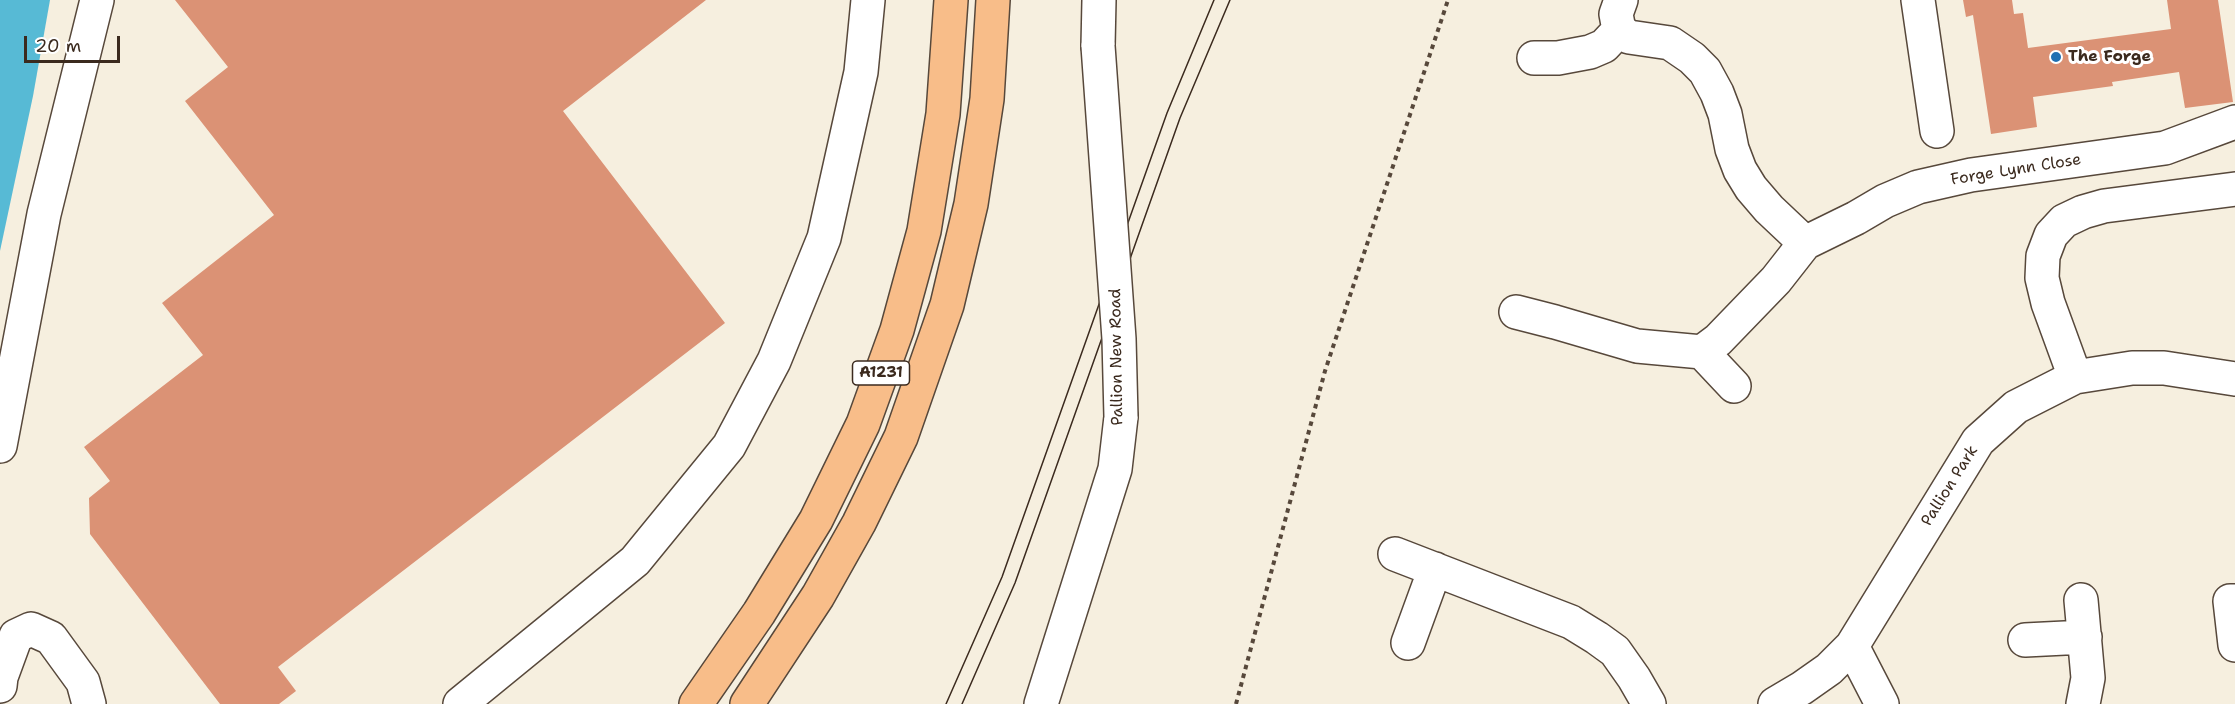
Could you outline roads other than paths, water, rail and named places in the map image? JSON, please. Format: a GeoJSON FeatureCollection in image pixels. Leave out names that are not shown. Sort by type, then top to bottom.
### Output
{"type":"FeatureCollection","features":[{"type":"Feature","properties":{"kind":"highway","name":"A1231"},"geometry":{"type":"LineString","coordinates":[[696,704],[759,613],[816,520],[863,424],[893,340],[924,231],[943,114],[951,0]]}},
{"type":"Feature","properties":{"kind":"highway","name":"A1231"},"geometry":{"type":"LineString","coordinates":[[747,704],[818,596],[859,523],[901,437],[947,306],[971,204],[987,99],[993,0]]}},
{"type":"Feature","properties":{"kind":"street"},"geometry":{"type":"LineString","coordinates":[[0,446],[44,214],[97,0]]}},
{"type":"Feature","properties":{"kind":"street"},"geometry":{"type":"LineString","coordinates":[[460,704],[635,561],[729,446],[774,361],[824,238],[861,72],[868,0]]}},
{"type":"Feature","properties":{"kind":"street","name":"Pallion New Road"},"geometry":{"type":"LineString","coordinates":[[1041,704],[1115,469],[1121,417],[1119,339],[1098,46],[1099,0]]}},
{"type":"Feature","properties":{"kind":"street"},"geometry":{"type":"LineString","coordinates":[[1918,0],[1937,131]]}},
{"type":"Feature","properties":{"kind":"street"},"geometry":{"type":"LineString","coordinates":[[1534,58],[1558,58],[1590,52],[1604,46],[1620,15]]}},
{"type":"Feature","properties":{"kind":"street"},"geometry":{"type":"LineString","coordinates":[[1620,15],[1629,37],[1670,43],[1692,58],[1705,72],[1717,93],[1725,114],[1732,149],[1740,170],[1751,188],[1805,243]]}},
{"type":"Feature","properties":{"kind":"street","name":"Forge Lynn Close"},"geometry":{"type":"LineString","coordinates":[[1702,352],[1718,340],[1776,280],[1805,243],[1886,201],[1928,185],[2019,168],[2165,148],[2235,122]]}},
{"type":"Feature","properties":{"kind":"street"},"geometry":{"type":"LineString","coordinates":[[2075,377],[2048,303],[2042,278],[2043,256],[2051,235],[2064,221],[2104,206],[2235,189]]}},
{"type":"Feature","properties":{"kind":"street"},"geometry":{"type":"LineString","coordinates":[[1516,312],[1637,346],[1702,352],[1734,386]]}},
{"type":"Feature","properties":{"kind":"street","name":"Pallion Park"},"geometry":{"type":"LineString","coordinates":[[1775,704],[1829,669],[1852,646],[1978,441],[2016,407],[2075,377],[2132,368],[2164,368],[2235,379]]}},
{"type":"Feature","properties":{"kind":"street"},"geometry":{"type":"LineString","coordinates":[[1395,554],[1571,622],[1615,651],[1649,704]]}},
{"type":"Feature","properties":{"kind":"street"},"geometry":{"type":"LineString","coordinates":[[1408,644],[1435,569]]}},
{"type":"Feature","properties":{"kind":"street"},"geometry":{"type":"LineString","coordinates":[[2081,600],[2088,678],[2083,704]]}},
{"type":"Feature","properties":{"kind":"street"},"geometry":{"type":"LineString","coordinates":[[2235,600],[2230,601],[2235,645]]}},
{"type":"Feature","properties":{"kind":"street"},"geometry":{"type":"LineString","coordinates":[[0,687],[1,677],[16,636],[31,629],[51,638],[83,682],[89,704]]}},
{"type":"Feature","properties":{"kind":"street"},"geometry":{"type":"LineString","coordinates":[[2025,640],[2085,637]]}},
{"type":"Feature","properties":{"kind":"street"},"geometry":{"type":"LineString","coordinates":[[1852,646],[1882,704]]}},
{"type":"Feature","properties":{"kind":"water"},"geometry":{"type":"Polygon","coordinates":[[[0,0],[50,0],[33,96],[0,251],[0,0]]]}},
{"type":"Feature","properties":{"kind":"tram line"},"geometry":{"type":"LineString","coordinates":[[946,704],[1002,577],[1167,113],[1214,0]]}},
{"type":"Feature","properties":{"kind":"tram line"},"geometry":{"type":"LineString","coordinates":[[962,704],[1015,583],[1180,118],[1230,0]]}},
{"type":"Feature","properties":{"kind":"place","name":"The Forge"},"geometry":{"type":"Point","coordinates":[2056,57]}}]}
